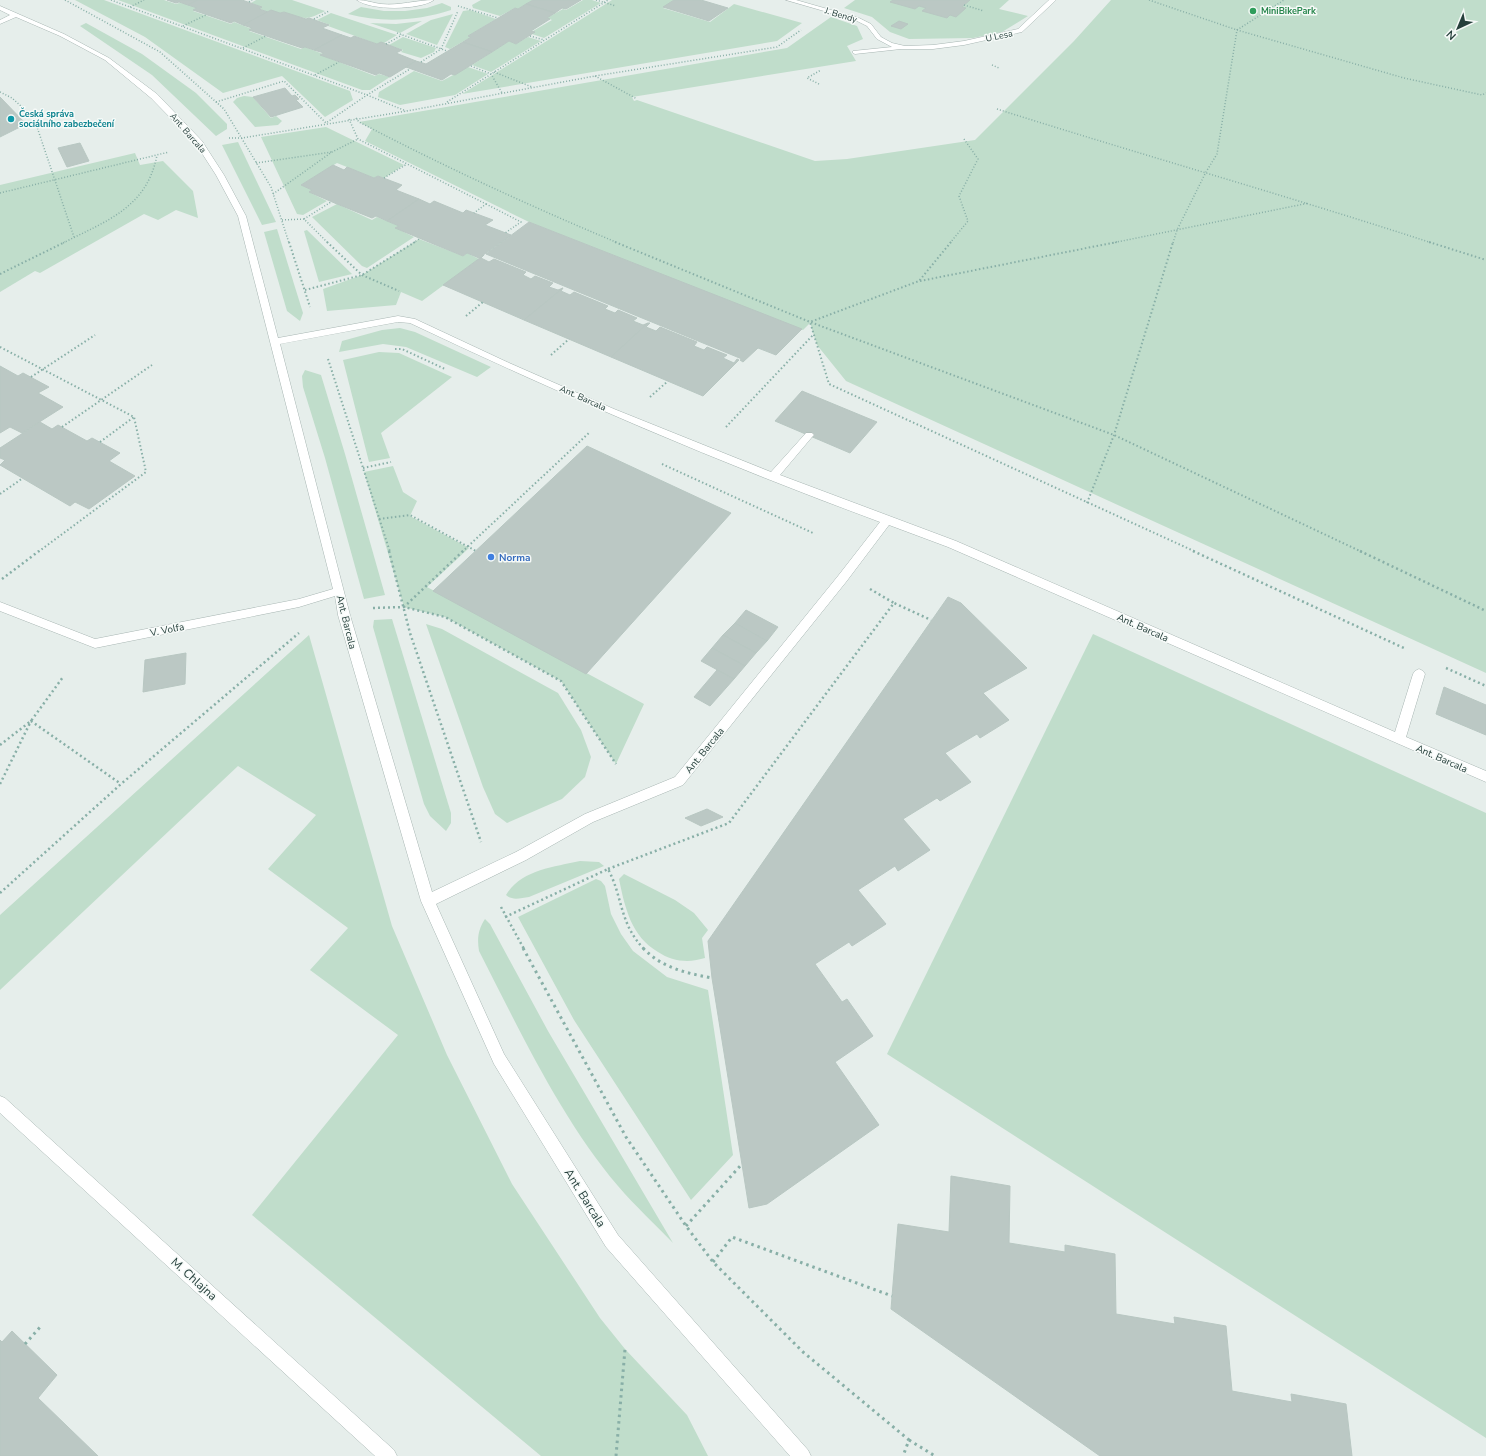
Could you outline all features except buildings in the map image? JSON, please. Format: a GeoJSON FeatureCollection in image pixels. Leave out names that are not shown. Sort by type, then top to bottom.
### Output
{"type":"FeatureCollection","features":[{"type":"Feature","properties":{"kind":"street"},"geometry":{"type":"LineString","coordinates":[[360,0],[380,6],[404,6],[432,0]]}},
{"type":"Feature","properties":{"kind":"street","name":"J. Bendy"},"geometry":{"type":"LineString","coordinates":[[789,0],[869,25],[878,38],[890,44],[905,48],[933,47]]}},
{"type":"Feature","properties":{"kind":"street","name":"U Lesa"},"geometry":{"type":"LineString","coordinates":[[933,47],[964,43],[1020,31],[1053,0]]}},
{"type":"Feature","properties":{"kind":"street","name":"Ant. Barcala"},"geometry":{"type":"LineString","coordinates":[[0,8],[62,34],[107,59],[154,96],[199,143],[220,175],[242,216],[344,615],[428,901],[499,1059],[612,1241],[798,1455]]}},
{"type":"Feature","properties":{"kind":"street"},"geometry":{"type":"LineString","coordinates":[[0,22],[16,15]]}},
{"type":"Feature","properties":{"kind":"street"},"geometry":{"type":"LineString","coordinates":[[855,52],[905,48]]}},
{"type":"Feature","properties":{"kind":"street","name":"Ant. Barcala"},"geometry":{"type":"LineString","coordinates":[[274,342],[398,320],[412,321],[504,364],[605,408],[824,497],[952,544],[1486,777]]}},
{"type":"Feature","properties":{"kind":"street"},"geometry":{"type":"LineString","coordinates":[[773,476],[809,435]]}},
{"type":"Feature","properties":{"kind":"street","name":"Ant. Barcala"},"geometry":{"type":"LineString","coordinates":[[428,901],[521,856],[589,818],[679,781],[842,579],[887,520]]}},
{"type":"Feature","properties":{"kind":"street","name":"V. Volfa"},"geometry":{"type":"LineString","coordinates":[[0,606],[95,644],[300,602],[339,591]]}},
{"type":"Feature","properties":{"kind":"street"},"geometry":{"type":"LineString","coordinates":[[1399,739],[1418,674]]}},
{"type":"Feature","properties":{"kind":"street","name":"M. Chlajna"},"geometry":{"type":"LineString","coordinates":[[0,1103],[388,1456]]}},
{"type":"Feature","properties":{"kind":"path"},"geometry":{"type":"LineString","coordinates":[[111,0],[314,75],[406,111]]}},
{"type":"Feature","properties":{"kind":"path"},"geometry":{"type":"LineString","coordinates":[[130,7],[144,0]]}},
{"type":"Feature","properties":{"kind":"path"},"geometry":{"type":"LineString","coordinates":[[596,0],[616,6]]}},
{"type":"Feature","properties":{"kind":"path"},"geometry":{"type":"LineString","coordinates":[[445,103],[608,0]]}},
{"type":"Feature","properties":{"kind":"path"},"geometry":{"type":"LineString","coordinates":[[1149,0],[1237,30],[1404,78],[1482,94],[1486,93]]}},
{"type":"Feature","properties":{"kind":"path"},"geometry":{"type":"LineString","coordinates":[[1086,503],[1114,435],[1177,230],[1206,172],[1217,154],[1237,30],[1284,0]]}},
{"type":"Feature","properties":{"kind":"path"},"geometry":{"type":"LineString","coordinates":[[456,5],[498,18]]}},
{"type":"Feature","properties":{"kind":"path"},"geometry":{"type":"LineString","coordinates":[[964,5],[984,11]]}},
{"type":"Feature","properties":{"kind":"path"},"geometry":{"type":"LineString","coordinates":[[314,19],[329,11]]}},
{"type":"Feature","properties":{"kind":"path"},"geometry":{"type":"LineString","coordinates":[[421,62],[441,49],[458,11]]}},
{"type":"Feature","properties":{"kind":"path"},"geometry":{"type":"LineString","coordinates":[[182,26],[206,15]]}},
{"type":"Feature","properties":{"kind":"path"},"geometry":{"type":"LineString","coordinates":[[226,138],[242,138],[356,118],[406,111],[595,76],[777,47],[806,27]]}},
{"type":"Feature","properties":{"kind":"path"},"geometry":{"type":"LineString","coordinates":[[395,33],[447,51]]}},
{"type":"Feature","properties":{"kind":"path"},"geometry":{"type":"LineString","coordinates":[[242,49],[266,36]]}},
{"type":"Feature","properties":{"kind":"path"},"geometry":{"type":"LineString","coordinates":[[530,36],[544,40]]}},
{"type":"Feature","properties":{"kind":"path"},"geometry":{"type":"LineString","coordinates":[[314,75],[339,62]]}},
{"type":"Feature","properties":{"kind":"path"},"geometry":{"type":"LineString","coordinates":[[471,66],[491,74],[502,93]]}},
{"type":"Feature","properties":{"kind":"path"},"geometry":{"type":"LineString","coordinates":[[326,123],[367,95],[410,69]]}},
{"type":"Feature","properties":{"kind":"path"},"geometry":{"type":"LineString","coordinates":[[819,84],[807,78],[821,70]]}},
{"type":"Feature","properties":{"kind":"path"},"geometry":{"type":"LineString","coordinates":[[494,72],[533,87]]}},
{"type":"Feature","properties":{"kind":"path"},"geometry":{"type":"LineString","coordinates":[[595,76],[637,98]]}},
{"type":"Feature","properties":{"kind":"path"},"geometry":{"type":"LineString","coordinates":[[216,102],[284,81],[326,123]]}},
{"type":"Feature","properties":{"kind":"path"},"geometry":{"type":"LineString","coordinates":[[0,92],[12,98],[34,118],[74,237]]}},
{"type":"Feature","properties":{"kind":"path"},"geometry":{"type":"LineString","coordinates":[[997,109],[1089,138],[1310,203],[1486,260]]}},
{"type":"Feature","properties":{"kind":"path"},"geometry":{"type":"LineString","coordinates":[[356,118],[359,122],[399,143],[542,211],[810,322],[1114,435],[1486,611]]}},
{"type":"Feature","properties":{"kind":"path"},"geometry":{"type":"LineString","coordinates":[[349,120],[358,140],[521,222],[505,233]]}},
{"type":"Feature","properties":{"kind":"path"},"geometry":{"type":"LineString","coordinates":[[919,281],[968,221],[959,196],[978,159],[964,139]]}},
{"type":"Feature","properties":{"kind":"path"},"geometry":{"type":"LineString","coordinates":[[311,312],[273,194],[332,152],[358,140]]}},
{"type":"Feature","properties":{"kind":"path"},"geometry":{"type":"LineString","coordinates":[[0,193],[175,150]]}},
{"type":"Feature","properties":{"kind":"path"},"geometry":{"type":"LineString","coordinates":[[256,163],[332,152]]}},
{"type":"Feature","properties":{"kind":"path"},"geometry":{"type":"LineString","coordinates":[[0,274],[116,216],[138,198],[154,171],[157,155]]}},
{"type":"Feature","properties":{"kind":"path"},"geometry":{"type":"LineString","coordinates":[[384,178],[407,164]]}},
{"type":"Feature","properties":{"kind":"path"},"geometry":{"type":"LineString","coordinates":[[304,219],[331,202]]}},
{"type":"Feature","properties":{"kind":"path"},"geometry":{"type":"LineString","coordinates":[[810,322],[919,281],[1310,203]]}},
{"type":"Feature","properties":{"kind":"path"},"geometry":{"type":"LineString","coordinates":[[474,213],[486,204]]}},
{"type":"Feature","properties":{"kind":"path"},"geometry":{"type":"LineString","coordinates":[[305,290],[362,275],[419,239]]}},
{"type":"Feature","properties":{"kind":"path"},"geometry":{"type":"LineString","coordinates":[[462,318],[483,302]]}},
{"type":"Feature","properties":{"kind":"path"},"geometry":{"type":"LineString","coordinates":[[810,322],[829,384],[1408,650]]}},
{"type":"Feature","properties":{"kind":"path"},"geometry":{"type":"LineString","coordinates":[[31,377],[95,335]]}},
{"type":"Feature","properties":{"kind":"path"},"geometry":{"type":"LineString","coordinates":[[722,431],[813,335]]}},
{"type":"Feature","properties":{"kind":"path"},"geometry":{"type":"LineString","coordinates":[[549,356],[569,339]]}},
{"type":"Feature","properties":{"kind":"path"},"geometry":{"type":"LineString","coordinates":[[0,347],[134,417],[146,472],[0,581]]}},
{"type":"Feature","properties":{"kind":"path"},"geometry":{"type":"LineString","coordinates":[[395,349],[402,349],[449,370]]}},
{"type":"Feature","properties":{"kind":"path"},"geometry":{"type":"LineString","coordinates":[[325,353],[328,358],[379,519],[410,633],[483,847]]}},
{"type":"Feature","properties":{"kind":"path"},"geometry":{"type":"LineString","coordinates":[[328,358],[334,357]]}},
{"type":"Feature","properties":{"kind":"path"},"geometry":{"type":"LineString","coordinates":[[62,427],[152,365]]}},
{"type":"Feature","properties":{"kind":"path"},"geometry":{"type":"LineString","coordinates":[[648,398],[668,381]]}},
{"type":"Feature","properties":{"kind":"path"},"geometry":{"type":"LineString","coordinates":[[100,442],[134,417]]}},
{"type":"Feature","properties":{"kind":"path"},"geometry":{"type":"LineString","coordinates":[[404,607],[469,548],[595,427]]}},
{"type":"Feature","properties":{"kind":"path"},"geometry":{"type":"LineString","coordinates":[[584,429],[597,435]]}},
{"type":"Feature","properties":{"kind":"path"},"geometry":{"type":"LineString","coordinates":[[363,468],[391,462]]}},
{"type":"Feature","properties":{"kind":"path"},"geometry":{"type":"LineString","coordinates":[[662,464],[813,533]]}},
{"type":"Feature","properties":{"kind":"path"},"geometry":{"type":"LineString","coordinates":[[0,494],[23,478]]}},
{"type":"Feature","properties":{"kind":"path"},"geometry":{"type":"LineString","coordinates":[[379,519],[410,516],[476,551]]}},
{"type":"Feature","properties":{"kind":"path"},"geometry":{"type":"LineString","coordinates":[[505,917],[608,869],[729,823],[894,603],[931,620]]}},
{"type":"Feature","properties":{"kind":"path"},"geometry":{"type":"LineString","coordinates":[[372,608],[404,607],[445,617],[561,681],[616,764]]}},
{"type":"Feature","properties":{"kind":"path"},"geometry":{"type":"LineString","coordinates":[[0,893],[121,784],[299,632]]}},
{"type":"Feature","properties":{"kind":"path"},"geometry":{"type":"LineString","coordinates":[[1443,666],[1486,686]]}},
{"type":"Feature","properties":{"kind":"path"},"geometry":{"type":"LineString","coordinates":[[0,784],[31,721],[63,676]]}},
{"type":"Feature","properties":{"kind":"path"},"geometry":{"type":"LineString","coordinates":[[31,721],[121,784]]}},
{"type":"Feature","properties":{"kind":"path"},"geometry":{"type":"LineString","coordinates":[[0,745],[31,721]]}},
{"type":"Feature","properties":{"kind":"path"},"geometry":{"type":"LineString","coordinates":[[608,869],[613,877],[626,927],[640,946],[663,964],[683,973],[712,978]]}},
{"type":"Feature","properties":{"kind":"path"},"geometry":{"type":"LineString","coordinates":[[501,907],[505,917],[626,1137],[686,1226],[713,1262],[803,1352],[909,1440],[935,1456]]}},
{"type":"Feature","properties":{"kind":"path"},"geometry":{"type":"LineString","coordinates":[[686,1226],[742,1164]]}},
{"type":"Feature","properties":{"kind":"path"},"geometry":{"type":"LineString","coordinates":[[713,1262],[732,1237],[892,1296]]}},
{"type":"Feature","properties":{"kind":"path"},"geometry":{"type":"LineString","coordinates":[[25,1344],[42,1325]]}},
{"type":"Feature","properties":{"kind":"path"},"geometry":{"type":"LineString","coordinates":[[616,1456],[625,1350]]}},
{"type":"Feature","properties":{"kind":"path"},"geometry":{"type":"LineString","coordinates":[[903,1456],[909,1440]]}},
{"type":"Feature","properties":{"kind":"green space"},"geometry":{"type":"Polygon","coordinates":[[[75,0],[104,0],[350,91],[353,100],[325,117],[282,76],[223,93],[145,37],[75,0]]]}},
{"type":"Feature","properties":{"kind":"green space"},"geometry":{"type":"Polygon","coordinates":[[[118,0],[164,0],[176,4],[186,4],[197,8],[193,11],[231,24],[234,22],[252,29],[249,31],[301,49],[305,47],[323,54],[321,55],[375,76],[379,74],[390,77],[370,90],[362,90],[118,0]]]}},
{"type":"Feature","properties":{"kind":"green space"},"geometry":{"type":"Polygon","coordinates":[[[256,0],[292,0],[325,11],[309,18],[305,18],[284,12],[274,13],[259,9],[262,7],[251,3],[256,0]]]}},
{"type":"Feature","properties":{"kind":"green space"},"geometry":{"type":"Polygon","coordinates":[[[481,0],[533,0],[518,9],[515,8],[500,16],[473,8],[472,5],[481,0]]]}},
{"type":"Feature","properties":{"kind":"green space"},"geometry":{"type":"Polygon","coordinates":[[[583,0],[592,0],[601,3],[544,38],[532,34],[534,32],[533,31],[552,20],[547,18],[563,9],[566,10],[583,0]]]}},
{"type":"Feature","properties":{"kind":"green space"},"geometry":{"type":"Polygon","coordinates":[[[612,0],[674,0],[663,8],[710,22],[734,4],[802,23],[777,41],[462,94],[612,0]]]}},
{"type":"Feature","properties":{"kind":"green space"},"geometry":{"type":"Polygon","coordinates":[[[855,0],[1009,0],[999,9],[1028,16],[1002,32],[973,38],[909,39],[890,32],[872,17],[844,8],[855,0]]]}},
{"type":"Feature","properties":{"kind":"green space"},"geometry":{"type":"Polygon","coordinates":[[[1111,0],[1486,0],[1486,673],[846,381],[817,345],[810,323],[803,330],[529,222],[365,141],[372,129],[359,122],[787,48],[831,17],[857,26],[863,39],[847,46],[856,61],[632,97],[634,101],[637,100],[815,161],[847,159],[975,140],[1074,41],[1111,0]]]}},
{"type":"Feature","properties":{"kind":"green space"},"geometry":{"type":"Polygon","coordinates":[[[442,3],[451,7],[451,10],[425,17],[400,20],[374,19],[348,14],[361,7],[384,11],[405,11],[427,8],[442,3]]]}},
{"type":"Feature","properties":{"kind":"green space"},"geometry":{"type":"Polygon","coordinates":[[[470,10],[496,19],[468,36],[471,37],[450,49],[445,47],[463,11],[470,10]]]}},
{"type":"Feature","properties":{"kind":"green space"},"geometry":{"type":"Polygon","coordinates":[[[331,13],[397,35],[384,43],[377,44],[328,26],[330,25],[317,20],[331,13]]]}},
{"type":"Feature","properties":{"kind":"green space"},"geometry":{"type":"Polygon","coordinates":[[[453,14],[437,45],[406,34],[431,20],[453,14]]]}},
{"type":"Feature","properties":{"kind":"green space"},"geometry":{"type":"Polygon","coordinates":[[[422,21],[400,33],[370,23],[396,24],[422,21]]]}},
{"type":"Feature","properties":{"kind":"green space"},"geometry":{"type":"Polygon","coordinates":[[[86,23],[142,54],[196,93],[227,124],[227,129],[216,136],[152,75],[80,26],[86,23]]]}},
{"type":"Feature","properties":{"kind":"green space"},"geometry":{"type":"Polygon","coordinates":[[[403,37],[436,48],[434,52],[421,58],[401,52],[403,50],[389,45],[403,37]]]}},
{"type":"Feature","properties":{"kind":"green space"},"geometry":{"type":"Polygon","coordinates":[[[528,37],[541,41],[491,72],[472,65],[509,41],[516,44],[528,37]]]}},
{"type":"Feature","properties":{"kind":"green space"},"geometry":{"type":"Polygon","coordinates":[[[468,67],[488,74],[455,95],[400,105],[378,97],[379,92],[414,71],[442,81],[468,67]]]}},
{"type":"Feature","properties":{"kind":"green space"},"geometry":{"type":"Polygon","coordinates":[[[244,96],[253,97],[271,118],[276,116],[282,121],[278,125],[255,127],[233,102],[237,98],[244,96]]]}},
{"type":"Feature","properties":{"kind":"green space"},"geometry":{"type":"Polygon","coordinates":[[[326,127],[404,165],[384,178],[378,176],[374,178],[337,163],[301,185],[312,190],[309,192],[327,201],[303,215],[297,214],[261,137],[326,127]]]}},
{"type":"Feature","properties":{"kind":"green space"},"geometry":{"type":"Polygon","coordinates":[[[238,142],[276,222],[262,225],[222,145],[238,142]]]}},
{"type":"Feature","properties":{"kind":"green space"},"geometry":{"type":"Polygon","coordinates":[[[135,153],[140,165],[163,161],[193,191],[198,218],[176,210],[158,220],[144,214],[40,273],[35,271],[0,292],[0,185],[135,153]]]}},
{"type":"Feature","properties":{"kind":"green space"},"geometry":{"type":"Polygon","coordinates":[[[337,204],[372,220],[377,217],[399,226],[396,228],[414,237],[367,268],[362,266],[312,217],[337,204]]]}},
{"type":"Feature","properties":{"kind":"green space"},"geometry":{"type":"Polygon","coordinates":[[[277,229],[303,313],[300,321],[287,311],[264,232],[277,229]]]}},
{"type":"Feature","properties":{"kind":"green space"},"geometry":{"type":"Polygon","coordinates":[[[307,230],[352,274],[319,282],[304,231],[307,230]]]}},
{"type":"Feature","properties":{"kind":"green space"},"geometry":{"type":"Polygon","coordinates":[[[419,239],[463,256],[467,253],[479,259],[422,301],[401,292],[396,305],[327,311],[323,289],[362,275],[419,239]]]}},
{"type":"Feature","properties":{"kind":"green space"},"geometry":{"type":"Polygon","coordinates":[[[400,328],[415,332],[491,367],[477,377],[406,347],[383,344],[339,352],[342,341],[382,330],[400,328]]]}},
{"type":"Feature","properties":{"kind":"green space"},"geometry":{"type":"Polygon","coordinates":[[[379,352],[399,353],[452,377],[381,433],[390,458],[369,462],[343,360],[379,352]]]}},
{"type":"Feature","properties":{"kind":"green space"},"geometry":{"type":"Polygon","coordinates":[[[305,370],[321,375],[385,595],[364,599],[325,458],[303,387],[302,376],[305,370]]]}},
{"type":"Feature","properties":{"kind":"green space"},"geometry":{"type":"Polygon","coordinates":[[[393,466],[403,492],[417,501],[410,516],[469,548],[427,587],[644,704],[616,764],[561,681],[445,617],[404,607],[364,472],[393,466]]]}},
{"type":"Feature","properties":{"kind":"green space"},"geometry":{"type":"Polygon","coordinates":[[[392,619],[451,813],[451,823],[446,831],[430,816],[424,804],[373,627],[374,620],[392,619]]]}},
{"type":"Feature","properties":{"kind":"green space"},"geometry":{"type":"Polygon","coordinates":[[[426,624],[442,629],[558,693],[581,730],[591,757],[585,777],[562,799],[507,823],[495,814],[483,787],[426,624]]]}},
{"type":"Feature","properties":{"kind":"green space"},"geometry":{"type":"Polygon","coordinates":[[[1093,634],[1486,813],[1486,1438],[887,1054],[1093,634]]]}},
{"type":"Feature","properties":{"kind":"green space"},"geometry":{"type":"Polygon","coordinates":[[[309,635],[392,926],[447,1055],[512,1184],[600,1318],[625,1349],[687,1415],[708,1456],[541,1456],[252,1215],[398,1035],[310,970],[348,928],[268,869],[316,815],[238,766],[0,990],[0,915],[309,635]]]}},
{"type":"Feature","properties":{"kind":"green space"},"geometry":{"type":"Polygon","coordinates":[[[580,861],[599,862],[604,866],[529,897],[514,899],[506,895],[520,880],[529,875],[538,871],[580,861]]]}},
{"type":"Feature","properties":{"kind":"green space"},"geometry":{"type":"Polygon","coordinates":[[[624,874],[675,900],[694,913],[708,930],[702,938],[705,958],[687,961],[672,959],[658,952],[641,938],[635,930],[624,900],[619,879],[624,874]]]}},
{"type":"Feature","properties":{"kind":"green space"},"geometry":{"type":"Polygon","coordinates":[[[596,879],[601,881],[605,886],[611,914],[621,934],[633,951],[667,977],[708,990],[733,1155],[691,1200],[574,1020],[518,917],[596,879]]]}},
{"type":"Feature","properties":{"kind":"green space"},"geometry":{"type":"Polygon","coordinates":[[[485,919],[490,924],[548,1031],[673,1243],[631,1201],[597,1160],[542,1073],[479,951],[479,934],[485,919]]]}},
{"type":"Feature","properties":{"kind":"place","name":"MiniBikePark"},"geometry":{"type":"Point","coordinates":[1253,11]}},
{"type":"Feature","properties":{"kind":"place","name":"Česká správa sociálního zabezbečení"},"geometry":{"type":"Point","coordinates":[11,119]}},
{"type":"Feature","properties":{"kind":"place","name":"Norma"},"geometry":{"type":"Point","coordinates":[491,557]}}]}
